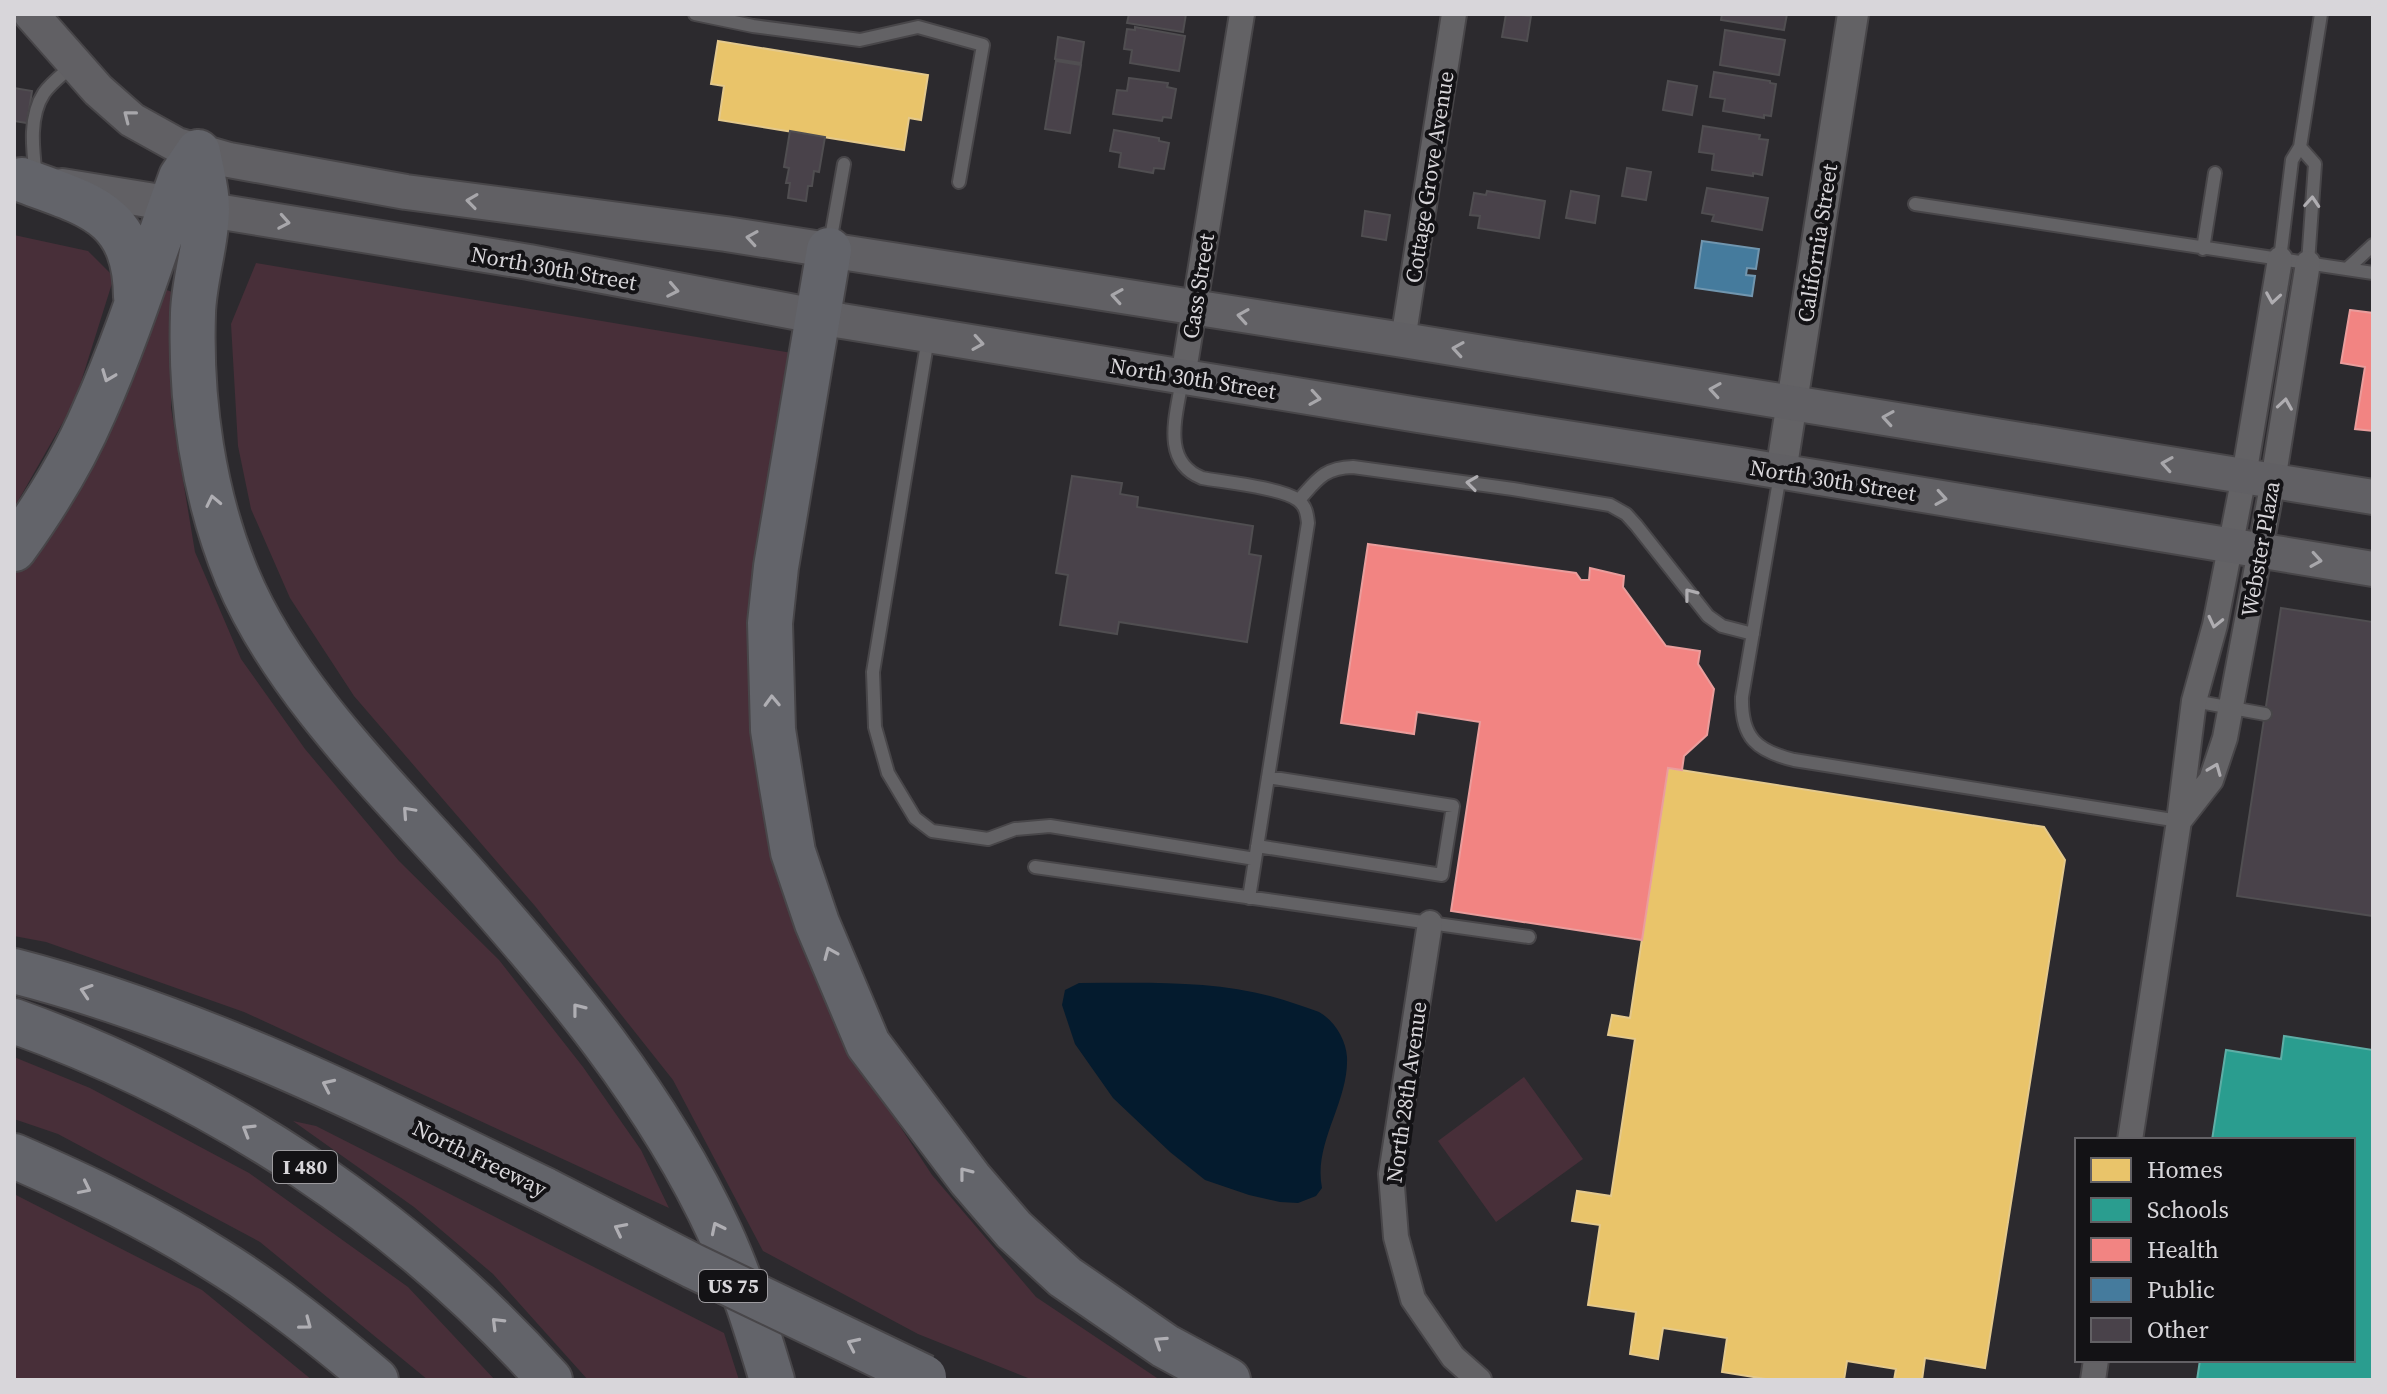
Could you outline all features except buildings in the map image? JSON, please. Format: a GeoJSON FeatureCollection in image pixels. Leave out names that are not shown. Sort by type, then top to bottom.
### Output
{"type":"FeatureCollection","features":[{"type":"Feature","properties":{"kind":"highway"},"geometry":{"type":"LineString","coordinates":[[198,152],[181,177],[190,206],[193,370],[200,436],[215,512],[237,576],[260,622],[320,710],[502,917],[611,1050],[645,1099],[720,1232],[752,1312],[772,1380]]}},
{"type":"Feature","properties":{"kind":"highway"},"geometry":{"type":"LineString","coordinates":[[24,180],[80,201],[103,214],[120,232],[131,252],[136,303]]}},
{"type":"Feature","properties":{"kind":"highway"},"geometry":{"type":"LineString","coordinates":[[14,549],[35,520],[78,446],[95,411],[136,303],[190,206]]}},
{"type":"Feature","properties":{"kind":"highway"},"geometry":{"type":"LineString","coordinates":[[829,250],[776,567],[770,623],[773,730],[793,852],[817,923],[868,1044],[970,1179],[1014,1230],[1065,1277],[1165,1346],[1228,1380]]}},
{"type":"Feature","properties":{"kind":"highway","name":"North Freeway"},"geometry":{"type":"LineString","coordinates":[[14,971],[151,1012],[246,1048],[324,1083],[693,1266],[928,1378]]}},
{"type":"Feature","properties":{"kind":"highway","name":"I 480"},"geometry":{"type":"LineString","coordinates":[[14,1021],[93,1051],[147,1076],[231,1120],[313,1172],[393,1231],[449,1278],[550,1380]]}},
{"type":"Feature","properties":{"kind":"highway"},"geometry":{"type":"LineString","coordinates":[[14,1156],[131,1210],[216,1259],[300,1319],[376,1380]]}},
{"type":"Feature","properties":{"kind":"main road"},"geometry":{"type":"LineString","coordinates":[[31,14],[98,90],[132,120],[157,136],[229,160],[406,192],[726,234],[1403,340],[2373,497]]}},
{"type":"Feature","properties":{"kind":"main road","name":"North 30th Street"},"geometry":{"type":"LineString","coordinates":[[24,180],[529,262],[818,317],[2373,569]]}},
{"type":"Feature","properties":{"kind":"street","name":"Cass Street"},"geometry":{"type":"LineString","coordinates":[[1183,377],[1242,14]]}},
{"type":"Feature","properties":{"kind":"street","name":"Cottage Grove Avenue"},"geometry":{"type":"LineString","coordinates":[[1403,340],[1454,14]]}},
{"type":"Feature","properties":{"kind":"street","name":"California Street"},"geometry":{"type":"LineString","coordinates":[[1781,472],[1853,14]]}},
{"type":"Feature","properties":{"kind":"street","name":"Webster Plaza"},"geometry":{"type":"LineString","coordinates":[[2258,479],[2280,259]]}},
{"type":"Feature","properties":{"kind":"street","name":"Webster Plaza"},"geometry":{"type":"LineString","coordinates":[[2179,821],[2211,780],[2232,707],[2245,548],[2308,263]]}},
{"type":"Feature","properties":{"kind":"street","name":"Webster Plaza"},"geometry":{"type":"LineString","coordinates":[[2130,1138],[2179,821],[2194,701],[2215,625],[2245,548]]}},
{"type":"Feature","properties":{"kind":"street","name":"North 28th Avenue"},"geometry":{"type":"LineString","coordinates":[[1430,923],[1391,1174],[1396,1237],[1413,1299],[1453,1357],[1479,1380]]}},
{"type":"Feature","properties":{"kind":"lane"},"geometry":{"type":"LineString","coordinates":[[695,14],[753,26],[860,40],[918,27],[983,45],[959,182]]}},
{"type":"Feature","properties":{"kind":"lane"},"geometry":{"type":"LineString","coordinates":[[2280,259],[2292,160],[2300,147],[2321,14]]}},
{"type":"Feature","properties":{"kind":"lane"},"geometry":{"type":"LineString","coordinates":[[24,180],[39,101],[45,91],[74,64]]}},
{"type":"Feature","properties":{"kind":"lane"},"geometry":{"type":"LineString","coordinates":[[2300,147],[2315,164],[2308,263]]}},
{"type":"Feature","properties":{"kind":"lane"},"geometry":{"type":"LineString","coordinates":[[829,250],[844,164]]}},
{"type":"Feature","properties":{"kind":"lane"},"geometry":{"type":"LineString","coordinates":[[2203,249],[2215,173]]}},
{"type":"Feature","properties":{"kind":"lane"},"geometry":{"type":"LineString","coordinates":[[1915,204],[2373,273]]}},
{"type":"Feature","properties":{"kind":"lane"},"geometry":{"type":"LineString","coordinates":[[2347,269],[2373,245]]}},
{"type":"Feature","properties":{"kind":"lane"},"geometry":{"type":"LineString","coordinates":[[929,335],[873,672],[875,727],[888,773],[915,818],[932,831],[988,839],[1015,829],[1050,826],[1442,875],[1453,806],[1268,777]]}},
{"type":"Feature","properties":{"kind":"lane","name":"Cass Street"},"geometry":{"type":"LineString","coordinates":[[1183,377],[1175,444],[1177,457],[1189,473],[1285,493],[1299,500]]}},
{"type":"Feature","properties":{"kind":"lane"},"geometry":{"type":"LineString","coordinates":[[1249,898],[1308,523],[1306,510],[1299,500],[1323,473],[1353,467],[1610,505],[1626,514],[1636,525],[1708,616],[1722,626],[1753,634]]}},
{"type":"Feature","properties":{"kind":"lane"},"geometry":{"type":"LineString","coordinates":[[1781,472],[1742,711],[1750,737],[1765,751],[1794,760],[2179,821]]}},
{"type":"Feature","properties":{"kind":"lane"},"geometry":{"type":"LineString","coordinates":[[2194,701],[2265,714]]}},
{"type":"Feature","properties":{"kind":"lane"},"geometry":{"type":"LineString","coordinates":[[1035,867],[1529,937]]}},
{"type":"Feature","properties":{"kind":"shaded area"},"geometry":{"type":"Polygon","coordinates":[[[14,235],[88,251],[114,277],[75,401],[14,508],[14,235]]]}},
{"type":"Feature","properties":{"kind":"shaded area"},"geometry":{"type":"Polygon","coordinates":[[[256,263],[792,353],[753,659],[853,1055],[932,1175],[1036,1297],[1160,1380],[1033,1380],[918,1334],[763,1251],[673,1080],[535,906],[354,696],[290,598],[251,509],[238,446],[231,324],[256,263]]]}},
{"type":"Feature","properties":{"kind":"shaded area"},"geometry":{"type":"Polygon","coordinates":[[[159,287],[172,292],[171,408],[195,552],[241,659],[305,749],[399,861],[499,960],[583,1067],[641,1150],[669,1208],[244,1012],[46,942],[14,936],[14,570],[159,287]]]}},
{"type":"Feature","properties":{"kind":"shaded area"},"geometry":{"type":"Polygon","coordinates":[[[14,1057],[90,1088],[249,1173],[408,1287],[495,1380],[428,1380],[260,1242],[58,1134],[14,1119],[14,1057]]]}},
{"type":"Feature","properties":{"kind":"shaded area"},"geometry":{"type":"Polygon","coordinates":[[[1524,1077],[1583,1159],[1496,1222],[1438,1141],[1524,1077]]]}},
{"type":"Feature","properties":{"kind":"shaded area"},"geometry":{"type":"Polygon","coordinates":[[[293,1121],[316,1126],[724,1333],[739,1380],[588,1380],[493,1274],[414,1207],[293,1121]]]}},
{"type":"Feature","properties":{"kind":"shaded area"},"geometry":{"type":"Polygon","coordinates":[[[14,1194],[202,1290],[312,1380],[14,1380],[14,1194]]]}},
{"type":"Feature","properties":{"kind":"water"},"geometry":{"type":"Polygon","coordinates":[[[1079,983],[1216,986],[1270,996],[1319,1012],[1330,1020],[1344,1044],[1346,1074],[1322,1155],[1322,1188],[1316,1196],[1298,1203],[1249,1195],[1205,1180],[1170,1152],[1113,1098],[1075,1044],[1062,1005],[1065,990],[1079,983]]]}}]}
